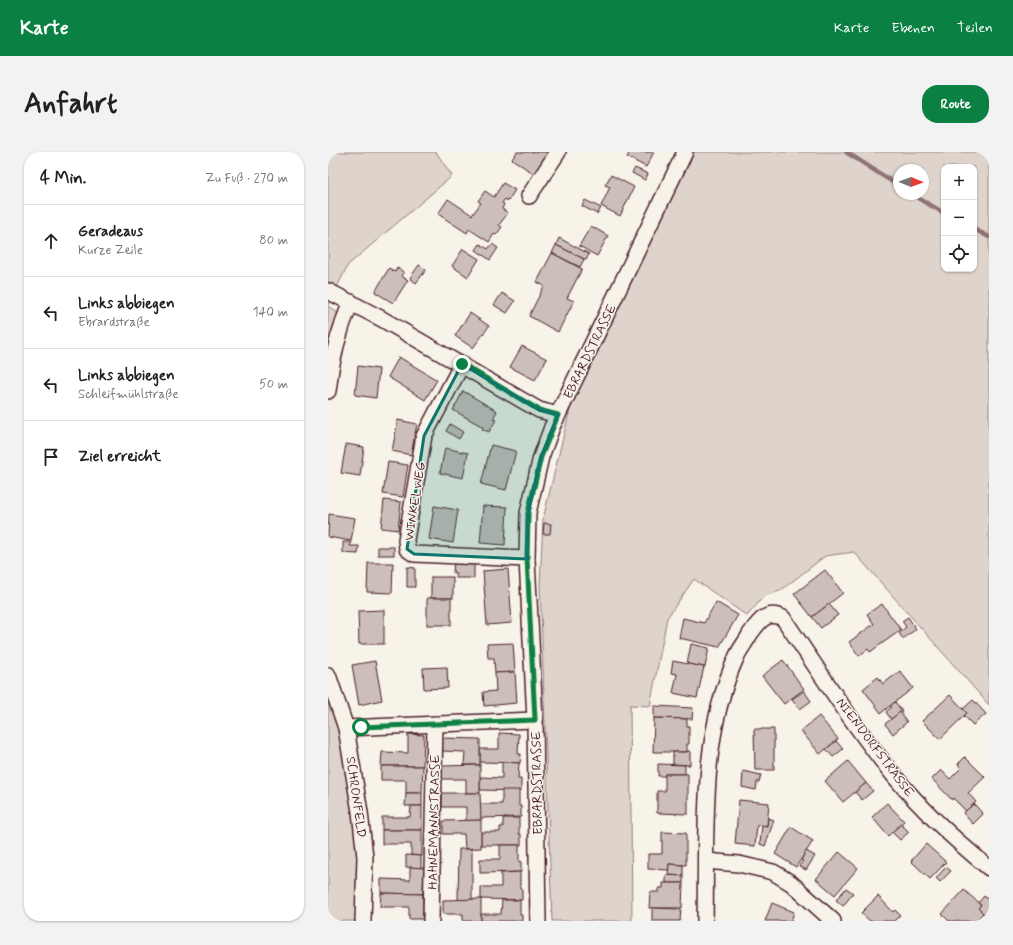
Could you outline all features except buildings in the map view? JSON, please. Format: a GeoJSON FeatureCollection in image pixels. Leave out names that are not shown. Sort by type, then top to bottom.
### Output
{"type":"FeatureCollection","features":[{"type":"Feature","properties":{"kind":"street"},"geometry":{"type":"LineString","coordinates":[[529,196],[558,152]]}},
{"type":"Feature","properties":{"kind":"street","name":"EBRARDSTRASSE"},"geometry":{"type":"LineString","coordinates":[[538,921],[535,720],[527,558],[528,513],[541,457],[558,415],[685,152]]}},
{"type":"Feature","properties":{"kind":"street"},"geometry":{"type":"LineString","coordinates":[[328,291],[351,302],[462,364],[539,410],[558,415]]}},
{"type":"Feature","properties":{"kind":"street"},"geometry":{"type":"LineString","coordinates":[[328,391],[338,336],[351,302]]}},
{"type":"Feature","properties":{"kind":"street","name":"WINKELWEG"},"geometry":{"type":"LineString","coordinates":[[462,364],[424,436],[406,540],[407,549],[414,554],[527,558]]}},
{"type":"Feature","properties":{"kind":"street","name":"NIENDORFSTRASSE"},"geometry":{"type":"LineString","coordinates":[[706,861],[707,783],[713,736],[724,691],[736,656],[766,616],[776,614],[783,618],[862,734],[896,778],[931,816],[969,852],[989,868]]}},
{"type":"Feature","properties":{"kind":"street","name":"SCHRONFELD"},"geometry":{"type":"LineString","coordinates":[[328,675],[346,728],[360,812],[365,857],[363,921]]}},
{"type":"Feature","properties":{"kind":"street"},"geometry":{"type":"LineString","coordinates":[[346,728],[535,720]]}},
{"type":"Feature","properties":{"kind":"street","name":"HAHNEMANNSTRASSE"},"geometry":{"type":"LineString","coordinates":[[431,921],[435,724]]}},
{"type":"Feature","properties":{"kind":"street"},"geometry":{"type":"LineString","coordinates":[[705,921],[706,861],[740,864],[773,872],[791,883],[833,921]]}},
{"type":"Feature","properties":{"kind":"highlighted area"},"geometry":{"type":"Polygon","coordinates":[[[462,364],[539,410],[558,415],[541,457],[528,513],[527,559],[414,554],[407,549],[424,436],[462,364]]]}},
{"type":"Feature","properties":{"kind":"shaded area"},"geometry":{"type":"Polygon","coordinates":[[[328,152],[436,152],[452,176],[348,265],[328,305],[328,152]]]}},
{"type":"Feature","properties":{"kind":"shaded area"},"geometry":{"type":"Polygon","coordinates":[[[691,152],[989,152],[989,705],[854,552],[825,556],[780,591],[764,596],[747,616],[694,579],[667,618],[650,706],[630,705],[632,921],[552,921],[540,584],[543,519],[572,401],[691,152]]]}},
{"type":"Feature","properties":{"kind":"shaded area"},"geometry":{"type":"Polygon","coordinates":[[[328,306],[342,316],[328,366],[328,306]]]}},
{"type":"Feature","properties":{"kind":"shaded area"},"geometry":{"type":"Polygon","coordinates":[[[328,675],[346,728],[364,912],[363,921],[328,921],[328,675]]]}},
{"type":"Feature","properties":{"kind":"waterway"},"geometry":{"type":"LineString","coordinates":[[846,152],[893,182]]}},
{"type":"Feature","properties":{"kind":"waterway"},"geometry":{"type":"LineString","coordinates":[[921,200],[941,211]]}},
{"type":"Feature","properties":{"kind":"waterway"},"geometry":{"type":"LineString","coordinates":[[977,231],[989,237]]}},
{"type":"Feature","properties":{"kind":"route"},"geometry":{"type":"LineString","coordinates":[[361,727],[535,720],[527,558],[528,513],[541,457],[558,415],[539,410],[462,364]]}}]}
